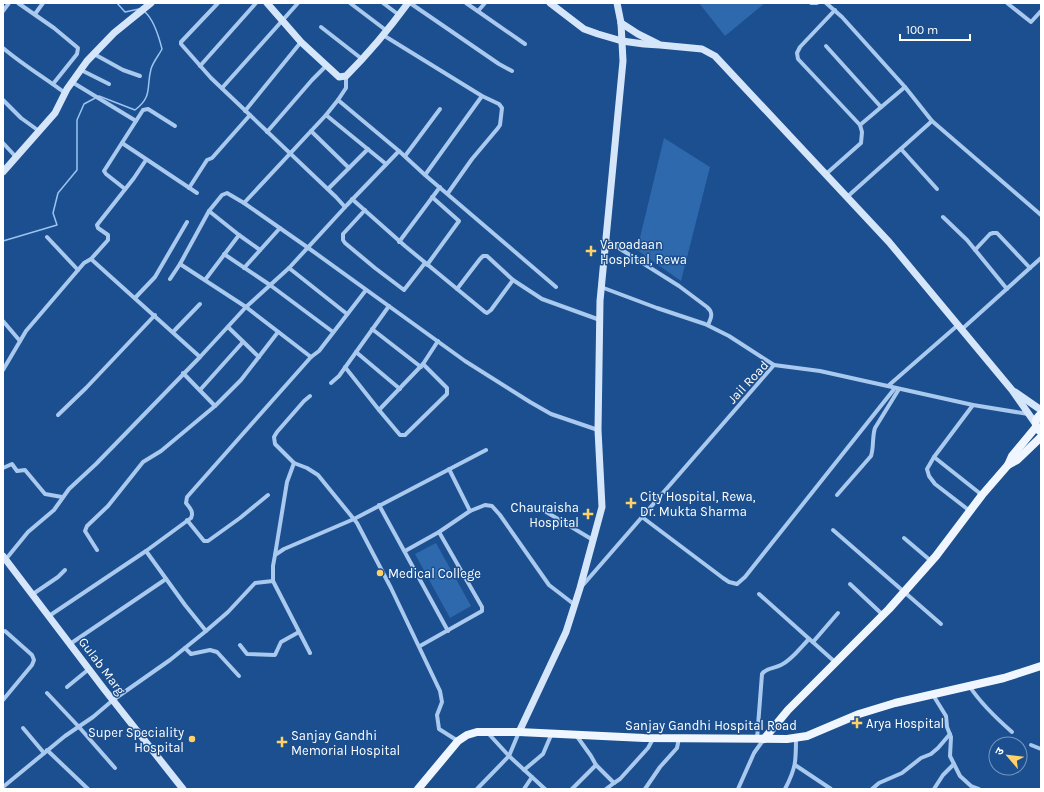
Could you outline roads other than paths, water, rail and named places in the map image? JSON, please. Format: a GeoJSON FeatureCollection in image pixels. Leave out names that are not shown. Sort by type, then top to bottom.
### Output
{"type":"FeatureCollection","features":[{"type":"Feature","properties":{"kind":"main road"},"geometry":{"type":"LineString","coordinates":[[268,3],[301,42],[339,77],[346,76],[385,33],[409,3]]}},
{"type":"Feature","properties":{"kind":"main road"},"geometry":{"type":"LineString","coordinates":[[550,3],[584,28],[598,34],[622,41],[702,49],[715,56],[889,242],[1012,390],[1037,427]]}},
{"type":"Feature","properties":{"kind":"main road"},"geometry":{"type":"LineString","coordinates":[[520,732],[566,632],[580,588],[602,507],[598,430],[601,287],[623,61],[621,23],[616,3]]}},
{"type":"Feature","properties":{"kind":"main road"},"geometry":{"type":"LineString","coordinates":[[3,172],[55,113],[72,82],[94,54],[114,33],[150,5]]}},
{"type":"Feature","properties":{"kind":"main road"},"geometry":{"type":"LineString","coordinates":[[621,23],[638,34],[660,45]]}},
{"type":"Feature","properties":{"kind":"main road"},"geometry":{"type":"LineString","coordinates":[[1012,390],[1041,410]]}},
{"type":"Feature","properties":{"kind":"main road"},"geometry":{"type":"LineString","coordinates":[[761,739],[883,615],[931,562],[982,495],[1008,465],[1012,456],[1037,427],[1037,417],[1041,414]]}},
{"type":"Feature","properties":{"kind":"main road"},"geometry":{"type":"LineString","coordinates":[[1008,465],[1017,460],[1041,437]]}},
{"type":"Feature","properties":{"kind":"main road","name":"Gulab Marg"},"geometry":{"type":"LineString","coordinates":[[5,560],[33,594],[89,669],[183,789]]}},
{"type":"Feature","properties":{"kind":"main road","name":"Sanjay Gandhi Hospital Road"},"geometry":{"type":"LineString","coordinates":[[418,789],[458,741],[467,735],[477,732],[520,732],[654,738],[796,738],[807,736],[866,712],[895,703],[970,687],[1041,666]]}},
{"type":"Feature","properties":{"kind":"street"},"geometry":{"type":"LineString","coordinates":[[3,12],[9,3]]}},
{"type":"Feature","properties":{"kind":"street"},"geometry":{"type":"LineString","coordinates":[[18,3],[54,28],[78,48],[77,54],[54,84]]}},
{"type":"Feature","properties":{"kind":"street"},"geometry":{"type":"LineString","coordinates":[[35,14],[42,3]]}},
{"type":"Feature","properties":{"kind":"street"},"geometry":{"type":"LineString","coordinates":[[218,3],[181,42],[181,44],[200,66],[250,116],[328,189],[345,207]]}},
{"type":"Feature","properties":{"kind":"street"},"geometry":{"type":"LineString","coordinates":[[200,66],[256,3]]}},
{"type":"Feature","properties":{"kind":"street"},"geometry":{"type":"LineString","coordinates":[[222,88],[298,3]]}},
{"type":"Feature","properties":{"kind":"street"},"geometry":{"type":"LineString","coordinates":[[350,3],[385,33],[482,96],[499,104],[502,108],[500,125],[472,159],[448,193]]}},
{"type":"Feature","properties":{"kind":"street"},"geometry":{"type":"LineString","coordinates":[[383,3],[399,15]]}},
{"type":"Feature","properties":{"kind":"street"},"geometry":{"type":"LineString","coordinates":[[409,3],[499,64],[512,71]]}},
{"type":"Feature","properties":{"kind":"street"},"geometry":{"type":"LineString","coordinates":[[466,3],[524,44]]}},
{"type":"Feature","properties":{"kind":"street"},"geometry":{"type":"LineString","coordinates":[[478,11],[485,3]]}},
{"type":"Feature","properties":{"kind":"street"},"geometry":{"type":"LineString","coordinates":[[811,3],[817,3]]}},
{"type":"Feature","properties":{"kind":"street"},"geometry":{"type":"LineString","coordinates":[[826,3],[835,10],[905,87],[932,121],[1041,215]]}},
{"type":"Feature","properties":{"kind":"street"},"geometry":{"type":"LineString","coordinates":[[1007,3],[1031,22],[1041,11]]}},
{"type":"Feature","properties":{"kind":"street"},"geometry":{"type":"LineString","coordinates":[[825,175],[861,143],[862,132],[860,125],[798,59],[797,53],[800,47],[835,10]]}},
{"type":"Feature","properties":{"kind":"street"},"geometry":{"type":"LineString","coordinates":[[321,27],[362,59]]}},
{"type":"Feature","properties":{"kind":"street"},"geometry":{"type":"LineString","coordinates":[[245,111],[301,42]]}},
{"type":"Feature","properties":{"kind":"street"},"geometry":{"type":"LineString","coordinates":[[826,46],[881,107]]}},
{"type":"Feature","properties":{"kind":"street"},"geometry":{"type":"LineString","coordinates":[[3,48],[19,62],[54,84],[65,93]]}},
{"type":"Feature","properties":{"kind":"street"},"geometry":{"type":"LineString","coordinates":[[94,54],[123,70],[140,76]]}},
{"type":"Feature","properties":{"kind":"street"},"geometry":{"type":"LineString","coordinates":[[267,132],[326,66]]}},
{"type":"Feature","properties":{"kind":"street"},"geometry":{"type":"LineString","coordinates":[[81,70],[109,84]]}},
{"type":"Feature","properties":{"kind":"street"},"geometry":{"type":"LineString","coordinates":[[244,203],[326,115],[346,88],[346,76]]}},
{"type":"Feature","properties":{"kind":"street"},"geometry":{"type":"LineString","coordinates":[[72,82],[136,121]]}},
{"type":"Feature","properties":{"kind":"street"},"geometry":{"type":"LineString","coordinates":[[860,125],[905,87]]}},
{"type":"Feature","properties":{"kind":"street"},"geometry":{"type":"LineString","coordinates":[[425,175],[482,96]]}},
{"type":"Feature","properties":{"kind":"street"},"geometry":{"type":"LineString","coordinates":[[3,100],[21,118],[38,131]]}},
{"type":"Feature","properties":{"kind":"street"},"geometry":{"type":"LineString","coordinates":[[338,100],[399,150],[425,175],[448,193],[556,287]]}},
{"type":"Feature","properties":{"kind":"street"},"geometry":{"type":"LineString","coordinates":[[125,189],[104,171],[145,109],[148,109],[175,126]]}},
{"type":"Feature","properties":{"kind":"street"},"geometry":{"type":"LineString","coordinates":[[405,156],[440,109]]}},
{"type":"Feature","properties":{"kind":"street"},"geometry":{"type":"LineString","coordinates":[[326,115],[386,164]]}},
{"type":"Feature","properties":{"kind":"street"},"geometry":{"type":"LineString","coordinates":[[189,188],[207,160],[212,158],[250,116]]}},
{"type":"Feature","properties":{"kind":"street"},"geometry":{"type":"LineString","coordinates":[[847,198],[932,121]]}},
{"type":"Feature","properties":{"kind":"street"},"geometry":{"type":"LineString","coordinates":[[311,131],[349,168]]}},
{"type":"Feature","properties":{"kind":"street"},"geometry":{"type":"LineString","coordinates":[[3,143],[16,157]]}},
{"type":"Feature","properties":{"kind":"street"},"geometry":{"type":"LineString","coordinates":[[122,143],[197,193]]}},
{"type":"Feature","properties":{"kind":"street"},"geometry":{"type":"LineString","coordinates":[[328,189],[368,148]]}},
{"type":"Feature","properties":{"kind":"street"},"geometry":{"type":"LineString","coordinates":[[900,149],[937,189]]}},
{"type":"Feature","properties":{"kind":"street"},"geometry":{"type":"LineString","coordinates":[[5,560],[28,532],[54,510],[62,497],[184,374],[246,307],[289,268],[399,150]]}},
{"type":"Feature","properties":{"kind":"street"},"geometry":{"type":"LineString","coordinates":[[3,370],[26,331],[78,270],[91,259],[109,238],[108,235],[98,228],[98,225],[146,160]]}},
{"type":"Feature","properties":{"kind":"street"},"geometry":{"type":"LineString","coordinates":[[399,242],[440,187]]}},
{"type":"Feature","properties":{"kind":"street"},"geometry":{"type":"LineString","coordinates":[[170,279],[180,264],[209,211],[222,194],[227,193],[244,203],[307,247],[465,361],[530,402],[562,418],[598,430]]}},
{"type":"Feature","properties":{"kind":"street"},"geometry":{"type":"LineString","coordinates":[[364,210],[343,234],[343,240],[374,268],[404,290],[459,221],[432,197]]}},
{"type":"Feature","properties":{"kind":"street"},"geometry":{"type":"LineString","coordinates":[[352,199],[399,242],[484,312],[491,310],[513,280]]}},
{"type":"Feature","properties":{"kind":"street"},"geometry":{"type":"LineString","coordinates":[[209,211],[260,250]]}},
{"type":"Feature","properties":{"kind":"street"},"geometry":{"type":"LineString","coordinates":[[943,217],[967,240],[1007,289]]}},
{"type":"Feature","properties":{"kind":"street"},"geometry":{"type":"LineString","coordinates":[[136,298],[155,277],[187,222]]}},
{"type":"Feature","properties":{"kind":"street"},"geometry":{"type":"LineString","coordinates":[[244,268],[280,228]]}},
{"type":"Feature","properties":{"kind":"street"},"geometry":{"type":"LineString","coordinates":[[975,250],[990,234],[997,233],[1030,268]]}},
{"type":"Feature","properties":{"kind":"street"},"geometry":{"type":"LineString","coordinates":[[205,280],[239,235]]}},
{"type":"Feature","properties":{"kind":"street"},"geometry":{"type":"LineString","coordinates":[[47,237],[78,270]]}},
{"type":"Feature","properties":{"kind":"street"},"geometry":{"type":"LineString","coordinates":[[606,240],[679,286],[711,310],[712,315],[708,325]]}},
{"type":"Feature","properties":{"kind":"street"},"geometry":{"type":"LineString","coordinates":[[224,254],[270,285],[333,332]]}},
{"type":"Feature","properties":{"kind":"street"},"geometry":{"type":"LineString","coordinates":[[457,289],[483,256],[487,256],[513,280],[542,299],[600,320]]}},
{"type":"Feature","properties":{"kind":"street"},"geometry":{"type":"LineString","coordinates":[[888,386],[1007,289],[1041,258]]}},
{"type":"Feature","properties":{"kind":"street"},"geometry":{"type":"LineString","coordinates":[[91,259],[200,356]]}},
{"type":"Feature","properties":{"kind":"street"},"geometry":{"type":"LineString","coordinates":[[180,264],[246,307],[311,357]]}},
{"type":"Feature","properties":{"kind":"street"},"geometry":{"type":"LineString","coordinates":[[289,268],[347,314]]}},
{"type":"Feature","properties":{"kind":"street"},"geometry":{"type":"LineString","coordinates":[[601,287],[708,325],[729,336],[774,365]]}},
{"type":"Feature","properties":{"kind":"street"},"geometry":{"type":"LineString","coordinates":[[49,616],[146,551],[188,520],[192,515],[192,511],[186,503],[187,497],[311,357],[319,351],[366,290]]}},
{"type":"Feature","properties":{"kind":"street"},"geometry":{"type":"LineString","coordinates":[[173,332],[200,304]]}},
{"type":"Feature","properties":{"kind":"street"},"geometry":{"type":"LineString","coordinates":[[331,383],[339,376],[389,306]]}},
{"type":"Feature","properties":{"kind":"street"},"geometry":{"type":"LineString","coordinates":[[58,415],[86,388],[155,315]]}},
{"type":"Feature","properties":{"kind":"street"},"geometry":{"type":"LineString","coordinates":[[3,321],[20,341]]}},
{"type":"Feature","properties":{"kind":"street"},"geometry":{"type":"LineString","coordinates":[[228,327],[259,357]]}},
{"type":"Feature","properties":{"kind":"street"},"geometry":{"type":"LineString","coordinates":[[345,367],[400,435],[406,435],[447,394],[447,388],[422,365],[372,330]]}},
{"type":"Feature","properties":{"kind":"street"},"geometry":{"type":"LineString","coordinates":[[97,550],[85,532],[87,526],[108,506],[143,462],[161,451],[215,406],[241,380],[278,332]]}},
{"type":"Feature","properties":{"kind":"street"},"geometry":{"type":"LineString","coordinates":[[200,390],[243,342]]}},
{"type":"Feature","properties":{"kind":"street"},"geometry":{"type":"LineString","coordinates":[[379,410],[422,365],[438,342]]}},
{"type":"Feature","properties":{"kind":"street"},"geometry":{"type":"LineString","coordinates":[[356,352],[400,389]]}},
{"type":"Feature","properties":{"kind":"street","name":"Jail Road"},"geometry":{"type":"LineString","coordinates":[[580,588],[774,365],[820,371],[973,405],[1029,414]]}},
{"type":"Feature","properties":{"kind":"street"},"geometry":{"type":"LineString","coordinates":[[184,374],[215,406]]}},
{"type":"Feature","properties":{"kind":"street"},"geometry":{"type":"LineString","coordinates":[[642,518],[722,578],[737,584],[745,577],[897,388]]}},
{"type":"Feature","properties":{"kind":"street"},"geometry":{"type":"LineString","coordinates":[[837,495],[871,456],[875,428],[897,388]]}},
{"type":"Feature","properties":{"kind":"street"},"geometry":{"type":"LineString","coordinates":[[310,396],[277,432],[274,437],[275,444],[294,463],[318,475],[354,519],[391,588],[440,690],[442,702],[437,715],[439,729],[458,741]]}},
{"type":"Feature","properties":{"kind":"street"},"geometry":{"type":"LineString","coordinates":[[970,511],[935,484],[931,480],[927,469],[928,465],[973,405]]}},
{"type":"Feature","properties":{"kind":"street"},"geometry":{"type":"LineString","coordinates":[[274,555],[284,549],[354,519],[486,450]]}},
{"type":"Feature","properties":{"kind":"street"},"geometry":{"type":"LineString","coordinates":[[934,457],[982,495]]}},
{"type":"Feature","properties":{"kind":"street"},"geometry":{"type":"LineString","coordinates":[[294,463],[287,482],[274,555],[273,581],[310,653]]}},
{"type":"Feature","properties":{"kind":"street"},"geometry":{"type":"LineString","coordinates":[[3,468],[12,464],[16,470],[24,470],[45,494],[62,497]]}},
{"type":"Feature","properties":{"kind":"street"},"geometry":{"type":"LineString","coordinates":[[449,469],[470,512]]}},
{"type":"Feature","properties":{"kind":"street"},"geometry":{"type":"LineString","coordinates":[[188,520],[204,541],[208,541],[240,518],[268,495]]}},
{"type":"Feature","properties":{"kind":"street"},"geometry":{"type":"LineString","coordinates":[[379,505],[448,631]]}},
{"type":"Feature","properties":{"kind":"street"},"geometry":{"type":"LineString","coordinates":[[404,551],[439,532],[470,512],[485,505],[492,506],[500,515],[549,585],[575,605]]}},
{"type":"Feature","properties":{"kind":"street"},"geometry":{"type":"LineString","coordinates":[[543,510],[593,540]]}},
{"type":"Feature","properties":{"kind":"street"},"geometry":{"type":"LineString","coordinates":[[834,530],[941,624]]}},
{"type":"Feature","properties":{"kind":"street"},"geometry":{"type":"LineString","coordinates":[[420,646],[482,611],[482,607],[439,532]]}},
{"type":"Feature","properties":{"kind":"street"},"geometry":{"type":"LineString","coordinates":[[904,538],[931,562]]}},
{"type":"Feature","properties":{"kind":"street"},"geometry":{"type":"LineString","coordinates":[[146,551],[206,631]]}},
{"type":"Feature","properties":{"kind":"street"},"geometry":{"type":"LineString","coordinates":[[33,594],[58,577],[65,570]]}},
{"type":"Feature","properties":{"kind":"street"},"geometry":{"type":"LineString","coordinates":[[70,644],[166,579]]}},
{"type":"Feature","properties":{"kind":"street"},"geometry":{"type":"LineString","coordinates":[[3,787],[113,700],[206,631],[228,612],[255,583],[273,581]]}},
{"type":"Feature","properties":{"kind":"street"},"geometry":{"type":"LineString","coordinates":[[850,584],[883,615]]}},
{"type":"Feature","properties":{"kind":"street"},"geometry":{"type":"LineString","coordinates":[[759,594],[836,663]]}},
{"type":"Feature","properties":{"kind":"street"},"geometry":{"type":"LineString","coordinates":[[813,642],[838,613]]}},
{"type":"Feature","properties":{"kind":"street"},"geometry":{"type":"LineString","coordinates":[[3,700],[32,665],[34,660],[32,655],[5,631]]}},
{"type":"Feature","properties":{"kind":"street"},"geometry":{"type":"LineString","coordinates":[[240,645],[247,654],[275,655],[281,642],[299,632]]}},
{"type":"Feature","properties":{"kind":"street"},"geometry":{"type":"LineString","coordinates":[[738,789],[761,739],[762,674],[767,669],[780,666],[785,663],[809,639]]}},
{"type":"Feature","properties":{"kind":"street"},"geometry":{"type":"LineString","coordinates":[[185,648],[191,654],[210,650],[217,652],[239,676]]}},
{"type":"Feature","properties":{"kind":"street"},"geometry":{"type":"LineString","coordinates":[[67,686],[89,669]]}},
{"type":"Feature","properties":{"kind":"street"},"geometry":{"type":"LineString","coordinates":[[970,687],[979,701],[989,712],[1012,732]]}},
{"type":"Feature","properties":{"kind":"street"},"geometry":{"type":"LineString","coordinates":[[47,693],[115,768]]}},
{"type":"Feature","properties":{"kind":"street"},"geometry":{"type":"LineString","coordinates":[[933,694],[946,714],[947,727],[952,740],[950,756],[960,776],[970,788],[979,789]]}},
{"type":"Feature","properties":{"kind":"street"},"geometry":{"type":"LineString","coordinates":[[23,728],[46,752],[85,788]]}},
{"type":"Feature","properties":{"kind":"street"},"geometry":{"type":"LineString","coordinates":[[487,732],[509,756],[545,789]]}},
{"type":"Feature","properties":{"kind":"street"},"geometry":{"type":"LineString","coordinates":[[477,789],[509,756],[520,732]]}},
{"type":"Feature","properties":{"kind":"street"},"geometry":{"type":"LineString","coordinates":[[524,770],[543,754],[552,734]]}},
{"type":"Feature","properties":{"kind":"street"},"geometry":{"type":"LineString","coordinates":[[872,789],[879,783],[902,773],[921,758],[931,754],[950,734]]}},
{"type":"Feature","properties":{"kind":"street"},"geometry":{"type":"LineString","coordinates":[[576,735],[596,765],[614,783]]}},
{"type":"Feature","properties":{"kind":"street"},"geometry":{"type":"LineString","coordinates":[[606,789],[620,780],[648,748],[654,738]]}},
{"type":"Feature","properties":{"kind":"street"},"geometry":{"type":"LineString","coordinates":[[645,789],[660,766],[677,748],[679,738]]}},
{"type":"Feature","properties":{"kind":"street"},"geometry":{"type":"LineString","coordinates":[[785,789],[792,774],[794,765],[796,738]]}},
{"type":"Feature","properties":{"kind":"street"},"geometry":{"type":"LineString","coordinates":[[1031,745],[1041,749]]}},
{"type":"Feature","properties":{"kind":"street"},"geometry":{"type":"LineString","coordinates":[[934,789],[943,775],[954,764]]}},
{"type":"Feature","properties":{"kind":"street"},"geometry":{"type":"LineString","coordinates":[[572,789],[596,765]]}},
{"type":"Feature","properties":{"kind":"street"},"geometry":{"type":"LineString","coordinates":[[794,765],[831,789]]}},
{"type":"Feature","properties":{"kind":"street"},"geometry":{"type":"LineString","coordinates":[[524,789],[532,777]]}},
{"type":"Feature","properties":{"kind":"waterway"},"geometry":{"type":"LineString","coordinates":[[117,3],[125,12],[139,9]]}},
{"type":"Feature","properties":{"kind":"waterway"},"geometry":{"type":"LineString","coordinates":[[3,241],[57,225],[53,213],[58,193],[77,170],[77,120],[84,104],[99,96],[135,110],[141,105],[147,96],[151,69],[162,49],[154,24],[145,12]]}},
{"type":"Feature","properties":{"kind":"place","name":"Varoadaan Hospital, Rewa"},"geometry":{"type":"Point","coordinates":[591,251]}},
{"type":"Feature","properties":{"kind":"place","name":"City Hospital, Rewa, Dr. Mukta Sharma"},"geometry":{"type":"Point","coordinates":[631,503]}},
{"type":"Feature","properties":{"kind":"place","name":"Chauraisha Hospital"},"geometry":{"type":"Point","coordinates":[588,514]}},
{"type":"Feature","properties":{"kind":"place","name":"Medical College"},"geometry":{"type":"Point","coordinates":[380,573]}},
{"type":"Feature","properties":{"kind":"place","name":"Arya Hospital"},"geometry":{"type":"Point","coordinates":[857,723]}},
{"type":"Feature","properties":{"kind":"place","name":"Super Speciality Hospital"},"geometry":{"type":"Point","coordinates":[192,739]}},
{"type":"Feature","properties":{"kind":"place","name":"Sanjay Gandhi Memorial Hospital"},"geometry":{"type":"Point","coordinates":[282,742]}}]}
